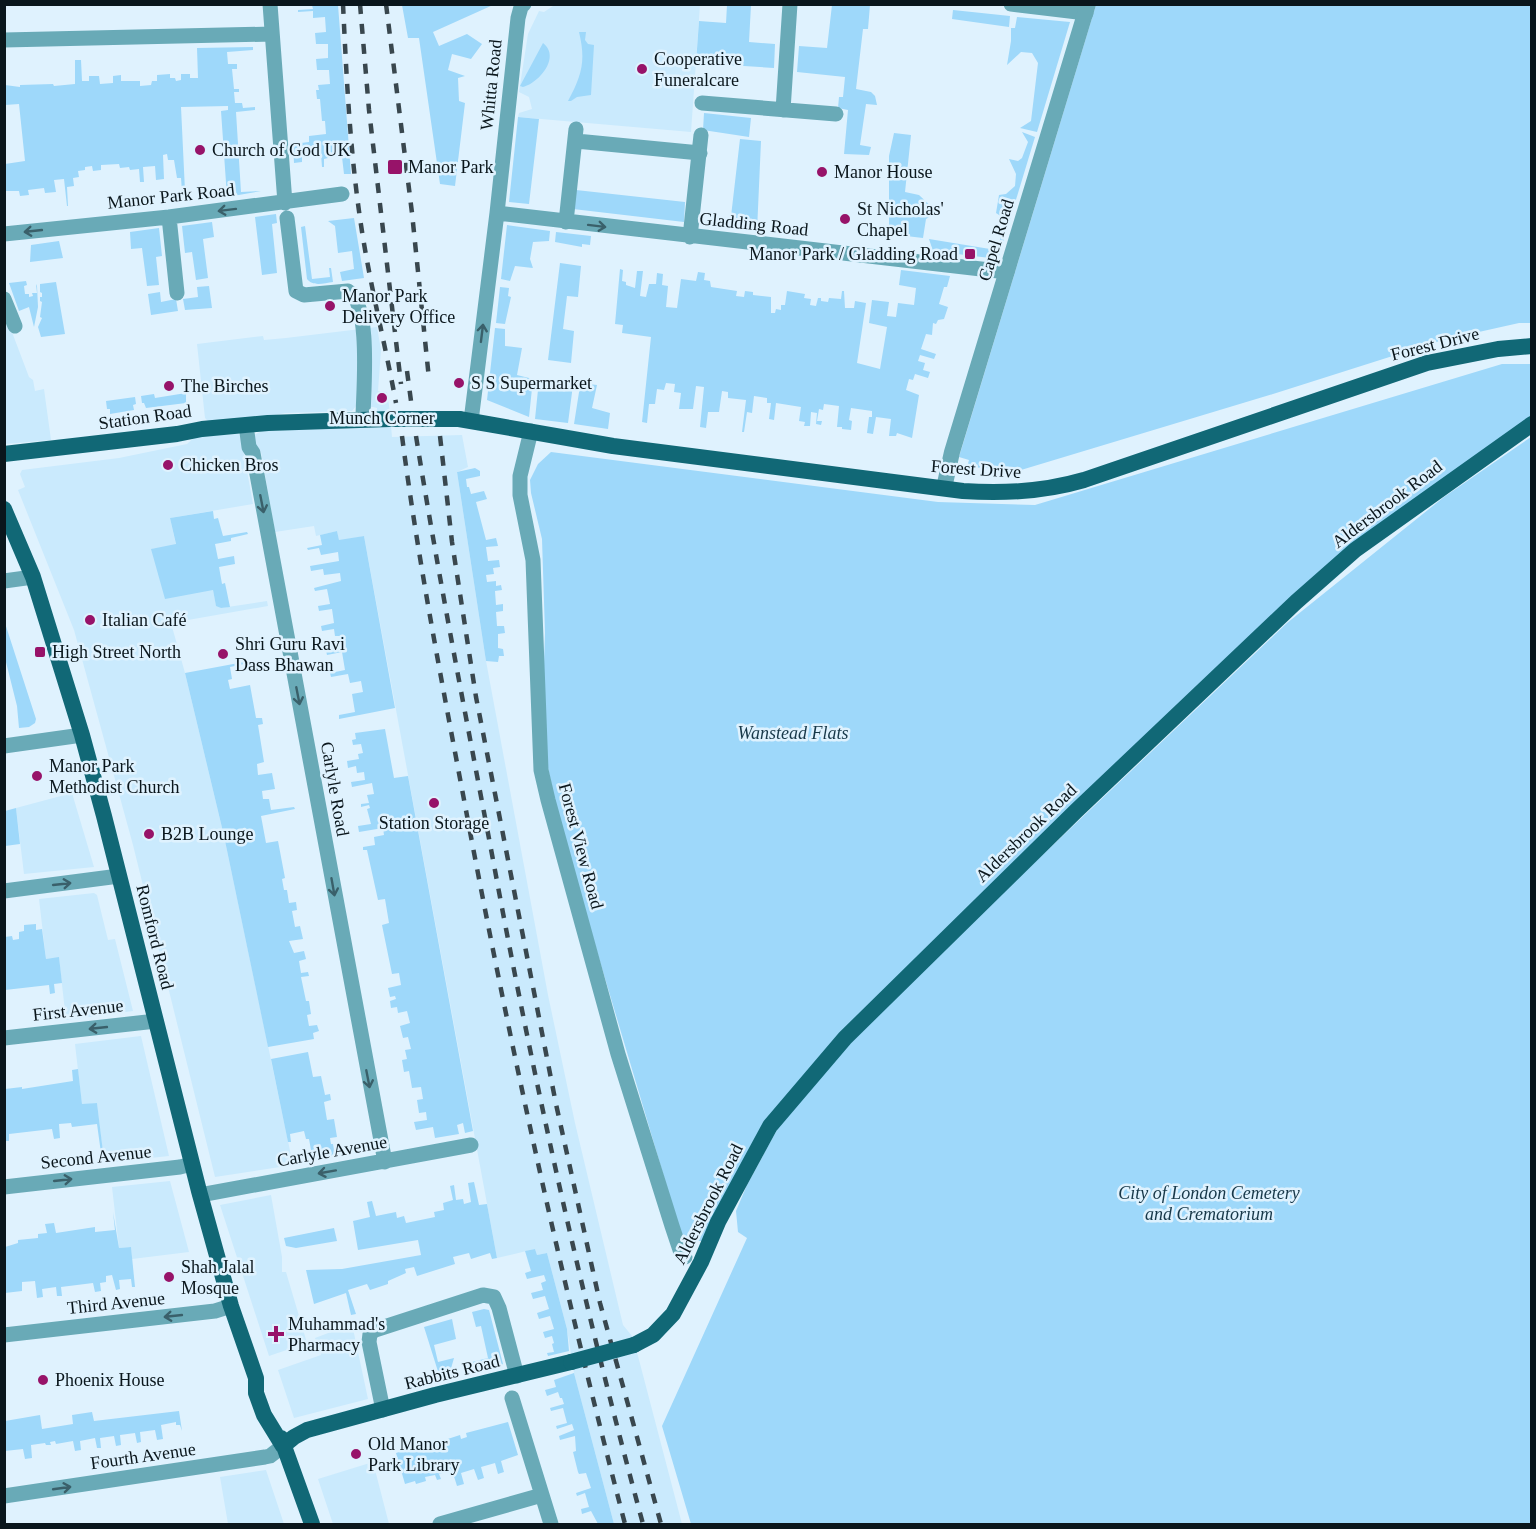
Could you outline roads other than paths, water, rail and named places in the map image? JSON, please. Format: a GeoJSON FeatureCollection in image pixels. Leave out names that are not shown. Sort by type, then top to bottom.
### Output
{"type":"FeatureCollection","features":[{"type":"Feature","properties":{"kind":"main road","name":"Forest Drive"},"geometry":{"type":"LineString","coordinates":[[465,420],[622,447],[963,491],[1016,493],[1067,485],[1427,363],[1498,349],[1532,346]]}},
{"type":"Feature","properties":{"kind":"main road","name":"Station Road"},"geometry":{"type":"LineString","coordinates":[[4,454],[246,425],[363,419],[465,420]]}},
{"type":"Feature","properties":{"kind":"main road","name":"Aldersbrook Road"},"geometry":{"type":"LineString","coordinates":[[634,1345],[653,1335],[673,1314],[701,1262],[718,1222],[770,1126],[845,1038],[1076,810],[1355,549],[1532,424]]}},
{"type":"Feature","properties":{"kind":"main road","name":"Romford Road"},"geometry":{"type":"LineString","coordinates":[[4,509],[33,577],[82,735],[200,1195],[231,1306],[256,1378],[256,1393],[264,1415],[283,1446],[312,1524]]}},
{"type":"Feature","properties":{"kind":"main road","name":"Rabbits Road"},"geometry":{"type":"LineString","coordinates":[[283,1446],[307,1430],[634,1345]]}},
{"type":"Feature","properties":{"kind":"street"},"geometry":{"type":"LineString","coordinates":[[270,4],[286,210],[296,291],[299,294],[348,291],[356,299],[366,355],[363,419]]}},
{"type":"Feature","properties":{"kind":"street","name":"Whitta Road"},"geometry":{"type":"LineString","coordinates":[[465,420],[497,213],[518,18],[524,4]]}},
{"type":"Feature","properties":{"kind":"street"},"geometry":{"type":"LineString","coordinates":[[783,110],[790,4]]}},
{"type":"Feature","properties":{"kind":"street"},"geometry":{"type":"LineString","coordinates":[[1011,4],[1087,9]]}},
{"type":"Feature","properties":{"kind":"street","name":"Capel Road"},"geometry":{"type":"LineString","coordinates":[[944,488],[1006,272],[1087,9]]}},
{"type":"Feature","properties":{"kind":"street"},"geometry":{"type":"LineString","coordinates":[[4,40],[272,34]]}},
{"type":"Feature","properties":{"kind":"street"},"geometry":{"type":"LineString","coordinates":[[702,103],[836,114]]}},
{"type":"Feature","properties":{"kind":"street"},"geometry":{"type":"LineString","coordinates":[[566,222],[576,135],[700,153]]}},
{"type":"Feature","properties":{"kind":"street"},"geometry":{"type":"LineString","coordinates":[[690,237],[701,135]]}},
{"type":"Feature","properties":{"kind":"street","name":"Manor Park Road"},"geometry":{"type":"LineString","coordinates":[[4,234],[169,217],[286,210],[342,194]]}},
{"type":"Feature","properties":{"kind":"street","name":"Gladding Road"},"geometry":{"type":"LineString","coordinates":[[497,213],[1006,272]]}},
{"type":"Feature","properties":{"kind":"street"},"geometry":{"type":"LineString","coordinates":[[169,217],[177,293]]}},
{"type":"Feature","properties":{"kind":"street"},"geometry":{"type":"LineString","coordinates":[[4,299],[15,326]]}},
{"type":"Feature","properties":{"kind":"street","name":"Carlyle Road"},"geometry":{"type":"LineString","coordinates":[[246,425],[385,1162]]}},
{"type":"Feature","properties":{"kind":"street","name":"Forest View Road"},"geometry":{"type":"LineString","coordinates":[[531,431],[520,476],[519,495],[533,560],[542,770],[548,800],[618,1054],[672,1226],[681,1253],[685,1257]]}},
{"type":"Feature","properties":{"kind":"street"},"geometry":{"type":"LineString","coordinates":[[4,581],[33,577]]}},
{"type":"Feature","properties":{"kind":"street"},"geometry":{"type":"LineString","coordinates":[[4,746],[82,735]]}},
{"type":"Feature","properties":{"kind":"street"},"geometry":{"type":"LineString","coordinates":[[4,891],[119,876]]}},
{"type":"Feature","properties":{"kind":"street","name":"First Avenue"},"geometry":{"type":"LineString","coordinates":[[4,1038],[156,1021]]}},
{"type":"Feature","properties":{"kind":"street","name":"Carlyle Avenue"},"geometry":{"type":"LineString","coordinates":[[200,1195],[471,1145]]}},
{"type":"Feature","properties":{"kind":"street","name":"Second Avenue"},"geometry":{"type":"LineString","coordinates":[[4,1187],[192,1164]]}},
{"type":"Feature","properties":{"kind":"street"},"geometry":{"type":"LineString","coordinates":[[382,1410],[369,1342],[370,1334],[375,1330],[483,1295],[494,1298],[499,1308],[518,1376]]}},
{"type":"Feature","properties":{"kind":"street","name":"Third Avenue"},"geometry":{"type":"LineString","coordinates":[[4,1335],[215,1311],[231,1306]]}},
{"type":"Feature","properties":{"kind":"street"},"geometry":{"type":"LineString","coordinates":[[512,1398],[551,1524]]}},
{"type":"Feature","properties":{"kind":"street","name":"Fourth Avenue"},"geometry":{"type":"LineString","coordinates":[[4,1496],[265,1457],[283,1446]]}},
{"type":"Feature","properties":{"kind":"street"},"geometry":{"type":"LineString","coordinates":[[440,1524],[542,1495]]}},
{"type":"Feature","properties":{"kind":"railway"},"geometry":{"type":"LineString","coordinates":[[343,4],[353,162],[361,224],[396,403]]}},
{"type":"Feature","properties":{"kind":"railway"},"geometry":{"type":"LineString","coordinates":[[360,4],[369,110],[401,384]]}},
{"type":"Feature","properties":{"kind":"railway"},"geometry":{"type":"LineString","coordinates":[[386,4],[412,213],[429,379]]}},
{"type":"Feature","properties":{"kind":"railway"},"geometry":{"type":"LineString","coordinates":[[407,371],[411,401]]}},
{"type":"Feature","properties":{"kind":"railway"},"geometry":{"type":"LineString","coordinates":[[402,436],[431,621],[500,986],[559,1256],[625,1524]]}},
{"type":"Feature","properties":{"kind":"railway"},"geometry":{"type":"LineString","coordinates":[[416,436],[434,544],[526,1031],[581,1279],[643,1524]]}},
{"type":"Feature","properties":{"kind":"railway"},"geometry":{"type":"LineString","coordinates":[[440,436],[452,542],[476,697],[556,1104],[600,1303],[661,1524]]}},
{"type":"Feature","properties":{"kind":"place","name":"Cooperative Funeralcare"},"geometry":{"type":"Point","coordinates":[642,69]}},
{"type":"Feature","properties":{"kind":"place","name":"Church of God UK"},"geometry":{"type":"Point","coordinates":[200,150]}},
{"type":"Feature","properties":{"kind":"place","name":"Manor Park"},"geometry":{"type":"Point","coordinates":[395,167]}},
{"type":"Feature","properties":{"kind":"place","name":"Manor House"},"geometry":{"type":"Point","coordinates":[822,172]}},
{"type":"Feature","properties":{"kind":"place","name":"St Nicholas' Chapel"},"geometry":{"type":"Point","coordinates":[845,219]}},
{"type":"Feature","properties":{"kind":"place","name":"Manor Park / Gladding Road"},"geometry":{"type":"Point","coordinates":[970,254]}},
{"type":"Feature","properties":{"kind":"place","name":"Manor Park Delivery Office"},"geometry":{"type":"Point","coordinates":[330,306]}},
{"type":"Feature","properties":{"kind":"place","name":"S S Supermarket"},"geometry":{"type":"Point","coordinates":[459,383]}},
{"type":"Feature","properties":{"kind":"place","name":"The Birches"},"geometry":{"type":"Point","coordinates":[169,386]}},
{"type":"Feature","properties":{"kind":"place","name":"Munch Corner"},"geometry":{"type":"Point","coordinates":[382,398]}},
{"type":"Feature","properties":{"kind":"place","name":"Chicken Bros"},"geometry":{"type":"Point","coordinates":[168,465]}},
{"type":"Feature","properties":{"kind":"place","name":"Italian Café"},"geometry":{"type":"Point","coordinates":[90,620]}},
{"type":"Feature","properties":{"kind":"place","name":"High Street North"},"geometry":{"type":"Point","coordinates":[40,652]}},
{"type":"Feature","properties":{"kind":"place","name":"Shri Guru Ravi Dass Bhawan"},"geometry":{"type":"Point","coordinates":[223,654]}},
{"type":"Feature","properties":{"kind":"place","name":"Manor Park Methodist Church"},"geometry":{"type":"Point","coordinates":[37,776]}},
{"type":"Feature","properties":{"kind":"place","name":"Station Storage"},"geometry":{"type":"Point","coordinates":[434,803]}},
{"type":"Feature","properties":{"kind":"place","name":"B2B Lounge"},"geometry":{"type":"Point","coordinates":[149,834]}},
{"type":"Feature","properties":{"kind":"place","name":"Shah Jalal Mosque"},"geometry":{"type":"Point","coordinates":[169,1277]}},
{"type":"Feature","properties":{"kind":"place","name":"Muhammad's Pharmacy"},"geometry":{"type":"Point","coordinates":[276,1334]}},
{"type":"Feature","properties":{"kind":"place","name":"Phoenix House"},"geometry":{"type":"Point","coordinates":[43,1380]}},
{"type":"Feature","properties":{"kind":"place","name":"Old Manor Park Library"},"geometry":{"type":"Point","coordinates":[356,1454]}},
{"type":"Feature","properties":{"kind":"park label","name":"Wanstead Flats"},"geometry":{"type":"Point","coordinates":[793,733]}},
{"type":"Feature","properties":{"kind":"park label","name":"City of London Cemetery and Crematorium"},"geometry":{"type":"Point","coordinates":[1209,1203]}}]}
